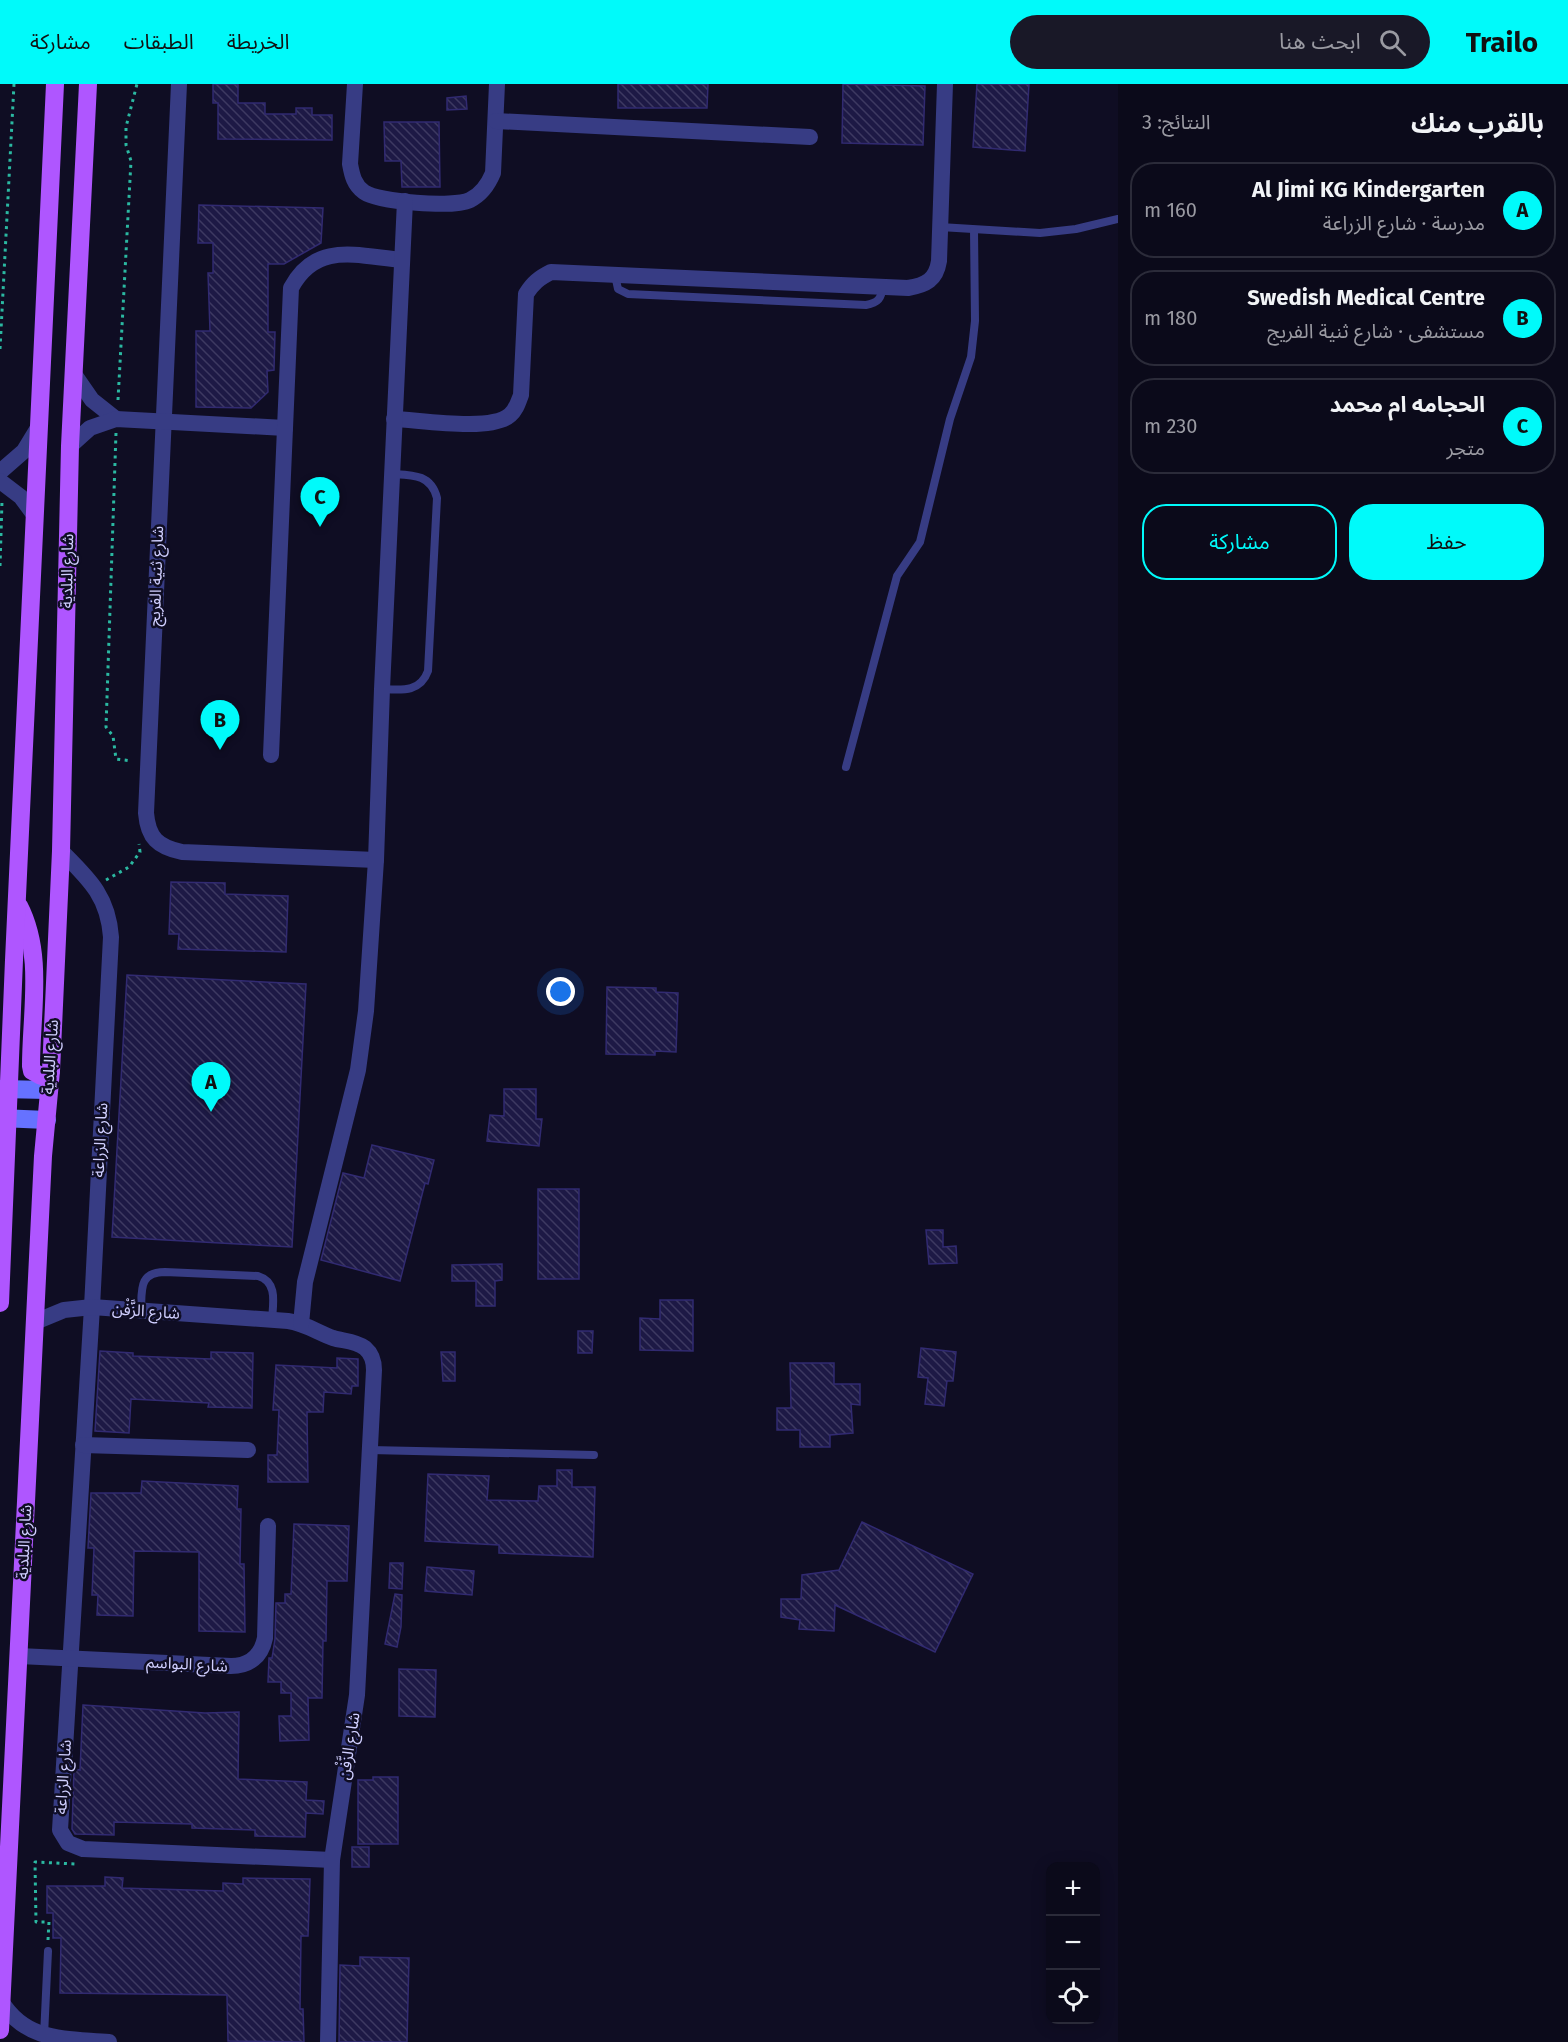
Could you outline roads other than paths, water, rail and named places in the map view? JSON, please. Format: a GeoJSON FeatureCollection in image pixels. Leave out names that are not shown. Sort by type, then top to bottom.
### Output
{"type":"FeatureCollection","features":[{"type":"Feature","properties":{"kind":"main road","name":"شارع البلدية"},"geometry":{"type":"LineString","coordinates":[[0,1303],[5,1089],[14,960],[55,84]]}},
{"type":"Feature","properties":{"kind":"main road","name":"شارع البلدية"},"geometry":{"type":"LineString","coordinates":[[0,2030],[61,851],[70,446],[88,84]]}},
{"type":"Feature","properties":{"kind":"main road"},"geometry":{"type":"LineString","coordinates":[[16,901],[29,930],[33,954],[32,1071],[41,1076],[51,1071]]}},
{"type":"Feature","properties":{"kind":"main road"},"geometry":{"type":"LineString","coordinates":[[0,984],[14,960]]}},
{"type":"Feature","properties":{"kind":"street","name":"شارع ثنية الفريج"},"geometry":{"type":"LineString","coordinates":[[179,84],[146,801],[147,826],[155,840],[167,849],[182,852],[376,860]]}},
{"type":"Feature","properties":{"kind":"street"},"geometry":{"type":"LineString","coordinates":[[355,84],[350,164],[357,185],[365,193],[378,198],[454,204],[468,201],[480,194],[489,184],[494,173],[497,84]]}},
{"type":"Feature","properties":{"kind":"street"},"geometry":{"type":"LineString","coordinates":[[394,419],[478,425],[495,423],[508,417],[517,407],[521,395],[526,294],[540,277],[551,272],[908,288],[920,286],[932,280],[939,261],[945,84]]}},
{"type":"Feature","properties":{"kind":"street"},"geometry":{"type":"LineString","coordinates":[[496,121],[810,136]]}},
{"type":"Feature","properties":{"kind":"street"},"geometry":{"type":"LineString","coordinates":[[301,1323],[305,1282],[357,1070],[366,1011],[376,860],[405,201]]}},
{"type":"Feature","properties":{"kind":"street"},"geometry":{"type":"LineString","coordinates":[[271,755],[291,288],[299,274],[311,262],[327,255],[402,260]]}},
{"type":"Feature","properties":{"kind":"street"},"geometry":{"type":"LineString","coordinates":[[74,374],[92,400],[116,419]]}},
{"type":"Feature","properties":{"kind":"street"},"geometry":{"type":"LineString","coordinates":[[70,446],[90,428],[116,419],[285,428]]}},
{"type":"Feature","properties":{"kind":"street"},"geometry":{"type":"LineString","coordinates":[[35,516],[21,497],[1,479],[24,451],[38,428]]}},
{"type":"Feature","properties":{"kind":"street","name":"شارع الزراعة"},"geometry":{"type":"LineString","coordinates":[[61,851],[94,886],[107,909],[111,938],[92,1307],[60,1830],[68,1843],[82,1849],[332,1860]]}},
{"type":"Feature","properties":{"kind":"street"},"geometry":{"type":"LineString","coordinates":[[5,1089],[48,1090]]}},
{"type":"Feature","properties":{"kind":"street"},"geometry":{"type":"LineString","coordinates":[[4,1118],[46,1120]]}},
{"type":"Feature","properties":{"kind":"street","name":"شارع الزَّفْن"},"geometry":{"type":"LineString","coordinates":[[35,1322],[64,1310],[92,1307],[301,1323],[329,1336],[357,1344],[369,1351],[372,1357],[374,1370],[357,1695],[332,1860],[328,2042]]}},
{"type":"Feature","properties":{"kind":"street"},"geometry":{"type":"LineString","coordinates":[[83,1445],[248,1450]]}},
{"type":"Feature","properties":{"kind":"street","name":"شارع البواسم"},"geometry":{"type":"LineString","coordinates":[[18,1656],[231,1666],[239,1666],[254,1659],[263,1646],[265,1638],[268,1526]]}},
{"type":"Feature","properties":{"kind":"street"},"geometry":{"type":"LineString","coordinates":[[2,2001],[6,2010],[20,2026],[41,2036],[109,2042]]}},
{"type":"Feature","properties":{"kind":"street"},"geometry":{"type":"LineString","coordinates":[[20,2042],[41,2036]]}},
{"type":"Feature","properties":{"kind":"lane"},"geometry":{"type":"LineString","coordinates":[[940,228],[1040,233],[1058,232],[1118,219]]}},
{"type":"Feature","properties":{"kind":"lane"},"geometry":{"type":"LineString","coordinates":[[846,767],[897,576],[920,542],[950,419],[971,357],[975,332],[974,230]]}},
{"type":"Feature","properties":{"kind":"lane"},"geometry":{"type":"LineString","coordinates":[[382,690],[413,689],[421,684],[428,671],[437,498],[435,490],[424,478],[392,474]]}},
{"type":"Feature","properties":{"kind":"lane"},"geometry":{"type":"LineString","coordinates":[[141,1311],[142,1287],[147,1276],[152,1273],[258,1276],[267,1280],[273,1289],[272,1320]]}},
{"type":"Feature","properties":{"kind":"lane"},"geometry":{"type":"LineString","coordinates":[[370,1450],[594,1455]]}},
{"type":"Feature","properties":{"kind":"lane"},"geometry":{"type":"LineString","coordinates":[[41,2036],[48,1951]]}},
{"type":"Feature","properties":{"kind":"place","name":"الحجامه ام محمد"},"geometry":{"type":"Point","coordinates":[320,527]}},
{"type":"Feature","properties":{"kind":"place","name":"Swedish Medical Centre"},"geometry":{"type":"Point","coordinates":[220,750]}},
{"type":"Feature","properties":{"kind":"place","name":"Al Jimi KG Kindergarten"},"geometry":{"type":"Point","coordinates":[211,1112]}}]}
